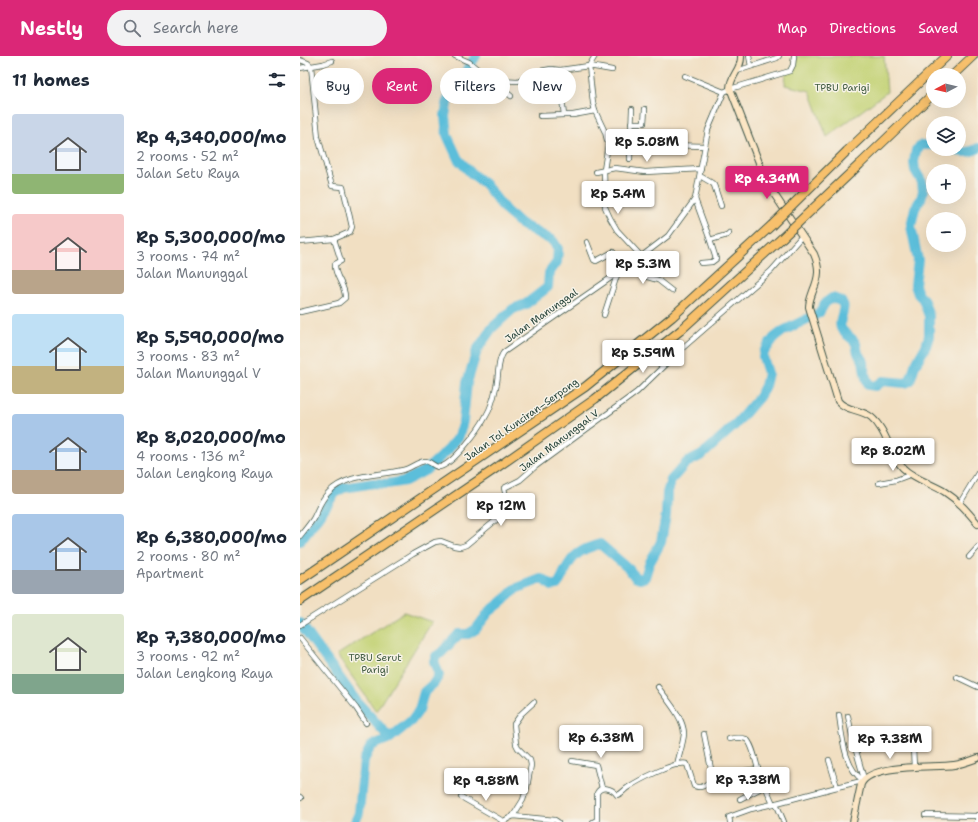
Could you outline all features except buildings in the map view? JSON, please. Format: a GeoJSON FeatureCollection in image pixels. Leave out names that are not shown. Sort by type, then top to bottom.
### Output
{"type":"FeatureCollection","features":[{"type":"Feature","properties":{"kind":"highway","name":"Jalan Tol Kunciran–Serpong"},"geometry":{"type":"LineString","coordinates":[[301,580],[585,387],[672,317],[772,225],[947,56]]}},
{"type":"Feature","properties":{"kind":"highway"},"geometry":{"type":"LineString","coordinates":[[960,68],[973,56]]}},
{"type":"Feature","properties":{"kind":"highway"},"geometry":{"type":"LineString","coordinates":[[303,598],[492,472],[594,399],[682,330],[782,238],[926,101]]}},
{"type":"Feature","properties":{"kind":"street"},"geometry":{"type":"LineString","coordinates":[[455,56],[466,59],[476,68]]}},
{"type":"Feature","properties":{"kind":"street"},"geometry":{"type":"LineString","coordinates":[[595,56],[589,66],[593,102],[605,132],[608,144],[604,170],[605,207],[617,230],[640,258],[644,276],[658,280],[672,291]]}},
{"type":"Feature","properties":{"kind":"street"},"geometry":{"type":"LineString","coordinates":[[741,56],[741,63],[727,90],[765,178],[814,254],[818,264],[818,281],[810,298],[809,307],[838,401],[844,407],[867,414],[885,436],[898,462],[906,471],[945,492],[960,503],[978,524]]}},
{"type":"Feature","properties":{"kind":"street"},"geometry":{"type":"LineString","coordinates":[[749,56],[751,66]]}},
{"type":"Feature","properties":{"kind":"street"},"geometry":{"type":"LineString","coordinates":[[737,71],[777,58],[779,56]]}},
{"type":"Feature","properties":{"kind":"street"},"geometry":{"type":"LineString","coordinates":[[685,76],[727,90],[790,71],[794,65],[794,56]]}},
{"type":"Feature","properties":{"kind":"street"},"geometry":{"type":"LineString","coordinates":[[300,60],[311,66],[318,138],[332,186],[343,187],[352,226],[350,232],[334,239],[300,242]]}},
{"type":"Feature","properties":{"kind":"street"},"geometry":{"type":"LineString","coordinates":[[300,68],[332,61]]}},
{"type":"Feature","properties":{"kind":"street"},"geometry":{"type":"LineString","coordinates":[[574,68],[589,66],[612,70]]}},
{"type":"Feature","properties":{"kind":"street","name":"Jalan Manunggal"},"geometry":{"type":"LineString","coordinates":[[300,536],[313,519],[321,500],[329,491],[338,485],[363,476],[406,470],[422,461],[429,461],[436,467],[442,466],[458,453],[486,417],[490,409],[496,387],[501,358],[504,352],[640,258],[668,236],[695,199],[708,130],[727,90]]}},
{"type":"Feature","properties":{"kind":"street"},"geometry":{"type":"LineString","coordinates":[[563,104],[564,115]]}},
{"type":"Feature","properties":{"kind":"street"},"geometry":{"type":"LineString","coordinates":[[630,159],[632,109]]}},
{"type":"Feature","properties":{"kind":"street"},"geometry":{"type":"LineString","coordinates":[[631,123],[644,123],[645,109]]}},
{"type":"Feature","properties":{"kind":"street"},"geometry":{"type":"LineString","coordinates":[[540,116],[572,115],[596,111]]}},
{"type":"Feature","properties":{"kind":"street"},"geometry":{"type":"LineString","coordinates":[[630,144],[705,146]]}},
{"type":"Feature","properties":{"kind":"street"},"geometry":{"type":"LineString","coordinates":[[596,172],[615,168],[645,172],[701,169]]}},
{"type":"Feature","properties":{"kind":"street"},"geometry":{"type":"LineString","coordinates":[[700,176],[714,185],[722,206]]}},
{"type":"Feature","properties":{"kind":"street"},"geometry":{"type":"LineString","coordinates":[[695,199],[710,240],[715,260],[712,262],[701,263]]}},
{"type":"Feature","properties":{"kind":"street"},"geometry":{"type":"LineString","coordinates":[[710,240],[729,233]]}},
{"type":"Feature","properties":{"kind":"street","name":"Jalan Manunggal V"},"geometry":{"type":"LineString","coordinates":[[300,625],[413,554],[435,542],[460,547],[471,542],[507,511],[508,505],[503,490],[504,488],[520,480],[536,466],[637,392],[678,352],[771,271],[802,236]]}},
{"type":"Feature","properties":{"kind":"street"},"geometry":{"type":"LineString","coordinates":[[300,312],[339,303],[345,298],[344,289],[336,274],[335,264],[341,260],[334,239]]}},
{"type":"Feature","properties":{"kind":"street"},"geometry":{"type":"LineString","coordinates":[[588,242],[595,261],[598,261],[613,252],[619,272],[604,315]]}},
{"type":"Feature","properties":{"kind":"street"},"geometry":{"type":"LineString","coordinates":[[960,503],[978,473]]}},
{"type":"Feature","properties":{"kind":"street"},"geometry":{"type":"LineString","coordinates":[[879,483],[896,480],[912,474]]}},
{"type":"Feature","properties":{"kind":"street"},"geometry":{"type":"LineString","coordinates":[[969,557],[978,547]]}},
{"type":"Feature","properties":{"kind":"street"},"geometry":{"type":"LineString","coordinates":[[300,638],[356,708],[366,723]]}},
{"type":"Feature","properties":{"kind":"street"},"geometry":{"type":"LineString","coordinates":[[957,677],[978,687]]}},
{"type":"Feature","properties":{"kind":"street"},"geometry":{"type":"LineString","coordinates":[[658,688],[681,720],[683,728],[683,738],[677,765]]}},
{"type":"Feature","properties":{"kind":"street"},"geometry":{"type":"LineString","coordinates":[[461,797],[503,822],[513,816],[523,800],[531,765],[530,760],[516,744],[514,724],[521,714],[534,702]]}},
{"type":"Feature","properties":{"kind":"street"},"geometry":{"type":"LineString","coordinates":[[839,714],[841,730],[850,766],[855,774],[863,780]]}},
{"type":"Feature","properties":{"kind":"street"},"geometry":{"type":"LineString","coordinates":[[848,716],[863,780],[853,822]]}},
{"type":"Feature","properties":{"kind":"street"},"geometry":{"type":"LineString","coordinates":[[704,734],[713,779]]}},
{"type":"Feature","properties":{"kind":"street"},"geometry":{"type":"LineString","coordinates":[[729,739],[745,739],[751,745],[758,770],[784,822]]}},
{"type":"Feature","properties":{"kind":"street"},"geometry":{"type":"LineString","coordinates":[[913,748],[914,767]]}},
{"type":"Feature","properties":{"kind":"street"},"geometry":{"type":"LineString","coordinates":[[730,822],[729,817],[751,809],[863,780],[891,768],[953,766],[978,758]]}},
{"type":"Feature","properties":{"kind":"street"},"geometry":{"type":"LineString","coordinates":[[829,760],[837,787]]}},
{"type":"Feature","properties":{"kind":"street"},"geometry":{"type":"LineString","coordinates":[[572,761],[596,765],[602,788]]}},
{"type":"Feature","properties":{"kind":"street"},"geometry":{"type":"LineString","coordinates":[[593,822],[597,820],[597,792],[602,788],[614,790],[617,794],[620,794],[628,788],[669,767],[685,763],[687,764],[692,782],[695,786],[704,785],[719,776],[758,770]]}},
{"type":"Feature","properties":{"kind":"street"},"geometry":{"type":"LineString","coordinates":[[740,799],[765,786]]}},
{"type":"Feature","properties":{"kind":"street"},"geometry":{"type":"LineString","coordinates":[[925,815],[978,815],[977,822]]}},
{"type":"Feature","properties":{"kind":"street"},"geometry":{"type":"LineString","coordinates":[[513,816],[555,820],[558,822]]}},
{"type":"Feature","properties":{"kind":"green space","name":"TPBU Parigi"},"geometry":{"type":"Polygon","coordinates":[[[797,56],[884,56],[887,92],[827,137],[810,91],[785,85],[786,72],[793,68],[797,56]]]}},
{"type":"Feature","properties":{"kind":"green space","name":"TPBU Serut Parigi"},"geometry":{"type":"Polygon","coordinates":[[[404,612],[432,622],[376,711],[337,655],[404,612]]]}},
{"type":"Feature","properties":{"kind":"waterway"},"geometry":{"type":"LineString","coordinates":[[300,541],[334,494],[343,488],[374,483],[387,484],[405,481],[426,470],[448,450],[459,436],[463,421],[467,383],[477,350],[492,328],[513,309],[526,304],[548,287],[549,273],[557,262],[558,249],[553,241],[521,224],[506,211],[485,184],[471,173],[458,159],[447,135],[445,116],[448,99],[476,56]]}},
{"type":"Feature","properties":{"kind":"waterway"},"geometry":{"type":"LineString","coordinates":[[390,738],[411,721],[419,710],[424,692],[434,683],[439,675],[434,661],[436,656],[441,653],[459,634],[468,634],[476,629],[489,612],[515,589],[541,579],[552,586],[557,585],[571,560],[575,556],[583,550],[600,544],[629,569],[635,577],[640,579],[645,577],[649,564],[661,542],[666,515],[667,493],[671,480],[686,463],[702,455],[735,425],[759,397],[765,386],[768,373],[763,357],[764,352],[774,338],[783,331],[819,313],[825,303],[832,298],[839,300],[844,307],[840,323],[841,328],[856,344],[858,353],[863,361],[865,376],[869,385],[876,386],[883,381],[905,383],[910,381],[915,365],[926,346],[929,336],[929,316],[923,299],[918,294],[915,285],[918,260],[911,226],[915,208],[921,199],[923,191],[922,182],[915,170],[914,162],[916,150],[922,145],[926,145]]}},
{"type":"Feature","properties":{"kind":"waterway"},"geometry":{"type":"LineString","coordinates":[[966,152],[978,148]]}},
{"type":"Feature","properties":{"kind":"waterway"},"geometry":{"type":"LineString","coordinates":[[300,623],[357,702],[390,738],[371,746],[364,760],[359,813],[355,822]]}}]}
